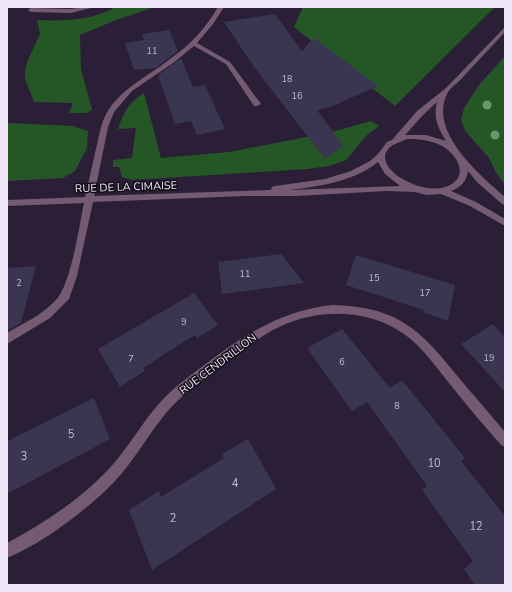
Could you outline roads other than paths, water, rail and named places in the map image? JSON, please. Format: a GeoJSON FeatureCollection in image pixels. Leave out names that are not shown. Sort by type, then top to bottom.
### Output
{"type":"FeatureCollection","features":[{"type":"Feature","properties":{"kind":"street"},"geometry":{"type":"LineString","coordinates":[[31,10],[71,11],[92,7]]}},
{"type":"Feature","properties":{"kind":"street"},"geometry":{"type":"LineString","coordinates":[[7,339],[52,311],[65,296],[72,281],[106,122],[110,111],[130,90],[171,62],[193,44],[212,22],[222,7]]}},
{"type":"Feature","properties":{"kind":"street"},"geometry":{"type":"LineString","coordinates":[[395,141],[420,113],[448,89],[505,29]]}},
{"type":"Feature","properties":{"kind":"street"},"geometry":{"type":"LineString","coordinates":[[193,44],[228,63],[257,104]]}},
{"type":"Feature","properties":{"kind":"street"},"geometry":{"type":"LineString","coordinates":[[448,89],[439,103],[438,113],[441,125],[455,151],[462,160],[480,180],[505,202]]}},
{"type":"Feature","properties":{"kind":"street"},"geometry":{"type":"LineString","coordinates":[[455,151],[439,141],[426,138],[406,137],[387,146],[382,154],[384,168],[391,176],[401,184],[428,192],[442,191],[454,187],[461,181],[465,168],[462,160]]}},
{"type":"Feature","properties":{"kind":"street","name":"RUE DE LA CIMAISE"},"geometry":{"type":"LineString","coordinates":[[245,193],[341,178],[356,173],[369,166],[382,154]]}},
{"type":"Feature","properties":{"kind":"street","name":"RUE DE LA CIMAISE"},"geometry":{"type":"LineString","coordinates":[[7,203],[245,193],[296,193],[387,188],[414,189]]}},
{"type":"Feature","properties":{"kind":"street"},"geometry":{"type":"LineString","coordinates":[[442,191],[478,206],[505,223]]}},
{"type":"Feature","properties":{"kind":"street","name":"RUE CENDRILLON"},"geometry":{"type":"LineString","coordinates":[[7,552],[37,535],[103,485],[122,463],[162,410],[184,387],[236,348],[256,335],[296,314],[315,310],[337,309],[376,314],[407,330],[433,354],[505,441]]}}]}
